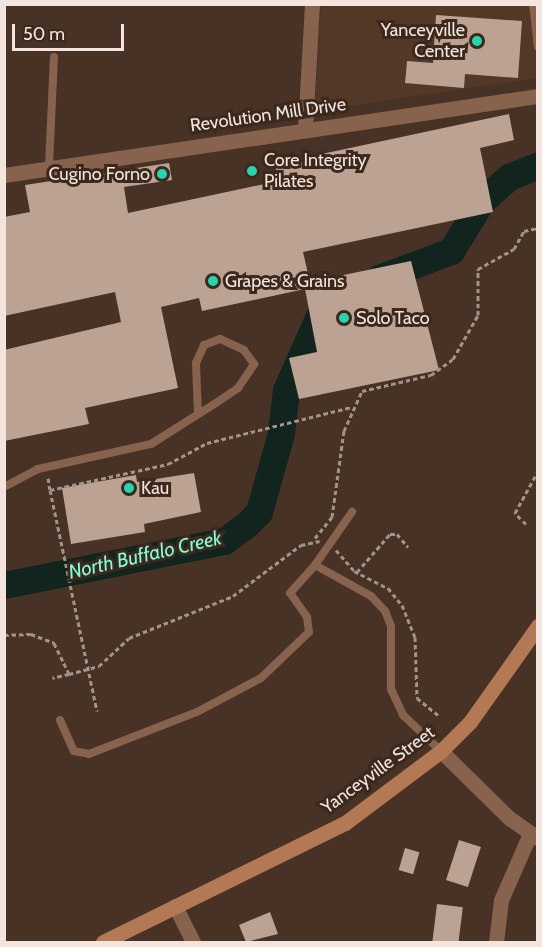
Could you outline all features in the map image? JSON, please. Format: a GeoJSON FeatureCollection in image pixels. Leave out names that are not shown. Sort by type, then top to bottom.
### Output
{"type":"FeatureCollection","features":[{"type":"Feature","properties":{"kind":"main road","name":"Yanceyville Street"},"geometry":{"type":"LineString","coordinates":[[103,942],[345,823],[441,751],[496,689],[537,626]]}},
{"type":"Feature","properties":{"kind":"street"},"geometry":{"type":"LineString","coordinates":[[305,129],[312,4]]}},
{"type":"Feature","properties":{"kind":"street","name":"Revolution Mill Drive"},"geometry":{"type":"LineString","coordinates":[[4,175],[49,166],[537,96]]}},
{"type":"Feature","properties":{"kind":"street"},"geometry":{"type":"LineString","coordinates":[[441,751],[534,836],[501,900],[496,942]]}},
{"type":"Feature","properties":{"kind":"street"},"geometry":{"type":"LineString","coordinates":[[175,906],[193,942]]}},
{"type":"Feature","properties":{"kind":"lane"},"geometry":{"type":"LineString","coordinates":[[533,4],[537,47]]}},
{"type":"Feature","properties":{"kind":"lane"},"geometry":{"type":"LineString","coordinates":[[49,166],[54,57]]}},
{"type":"Feature","properties":{"kind":"lane"},"geometry":{"type":"LineString","coordinates":[[4,488],[46,467],[151,444],[198,414],[238,388],[254,364],[244,350],[219,339],[204,345],[196,363],[198,414]]}},
{"type":"Feature","properties":{"kind":"lane"},"geometry":{"type":"LineString","coordinates":[[60,720],[74,751],[89,754],[197,712],[261,678],[309,632],[307,617],[290,593],[315,565],[352,512]]}},
{"type":"Feature","properties":{"kind":"lane"},"geometry":{"type":"LineString","coordinates":[[315,565],[371,596],[385,610],[391,626],[391,689],[403,716],[441,751]]}},
{"type":"Feature","properties":{"kind":"path"},"geometry":{"type":"LineString","coordinates":[[52,678],[99,666],[129,638],[233,596],[315,538],[334,512],[352,407],[362,391],[431,375],[453,359],[478,315],[478,269],[514,249],[524,231],[537,228]]}},
{"type":"Feature","properties":{"kind":"path"},"geometry":{"type":"LineString","coordinates":[[50,490],[168,464],[207,443],[234,439],[352,407]]}},
{"type":"Feature","properties":{"kind":"path"},"geometry":{"type":"LineString","coordinates":[[46,467],[85,670],[97,711]]}},
{"type":"Feature","properties":{"kind":"path"},"geometry":{"type":"LineString","coordinates":[[526,524],[515,513],[537,471]]}},
{"type":"Feature","properties":{"kind":"path"},"geometry":{"type":"LineString","coordinates":[[357,572],[390,534],[397,534],[408,546]]}},
{"type":"Feature","properties":{"kind":"path"},"geometry":{"type":"LineString","coordinates":[[315,538],[328,546]]}},
{"type":"Feature","properties":{"kind":"path"},"geometry":{"type":"LineString","coordinates":[[4,635],[44,636],[59,649],[69,674]]}},
{"type":"Feature","properties":{"kind":"shaded area"},"geometry":{"type":"Polygon","coordinates":[[[321,5],[537,5],[537,78],[322,110],[315,102],[321,5]]]}},
{"type":"Feature","properties":{"kind":"building","name":"Yanceyville Center"},"geometry":{"type":"Polygon","coordinates":[[[436,15],[522,21],[518,78],[465,74],[464,88],[405,83],[407,61],[433,63],[436,15]]]}},
{"type":"Feature","properties":{"kind":"building"},"geometry":{"type":"Polygon","coordinates":[[[509,114],[514,140],[480,148],[493,212],[303,252],[310,282],[411,261],[439,370],[299,399],[289,358],[317,352],[305,289],[202,311],[199,298],[161,307],[178,388],[85,408],[89,424],[4,441],[4,350],[121,322],[115,292],[4,316],[4,217],[30,212],[25,185],[169,163],[172,180],[124,187],[128,213],[279,181],[275,164],[509,114]]]}},
{"type":"Feature","properties":{"kind":"building"},"geometry":{"type":"Polygon","coordinates":[[[194,473],[201,512],[144,524],[145,532],[71,544],[62,488],[136,475],[137,482],[194,473]]]}},
{"type":"Feature","properties":{"kind":"building"},"geometry":{"type":"Polygon","coordinates":[[[459,840],[481,847],[468,887],[446,880],[459,840]]]}},
{"type":"Feature","properties":{"kind":"building"},"geometry":{"type":"Polygon","coordinates":[[[405,848],[419,852],[413,874],[399,870],[405,848]]]}},
{"type":"Feature","properties":{"kind":"building"},"geometry":{"type":"Polygon","coordinates":[[[437,904],[463,907],[459,942],[432,942],[437,904]]]}},
{"type":"Feature","properties":{"kind":"building"},"geometry":{"type":"Polygon","coordinates":[[[270,912],[278,934],[246,942],[239,925],[270,912]]]}},
{"type":"Feature","properties":{"kind":"waterway","name":"North Buffalo Creek"},"geometry":{"type":"LineString","coordinates":[[379,278],[451,251],[481,202],[509,177],[538,165]]}},
{"type":"Feature","properties":{"kind":"waterway","name":"North Buffalo Creek"},"geometry":{"type":"LineString","coordinates":[[4,585],[224,541],[246,525],[259,512],[281,433],[286,390],[326,300]]}},
{"type":"Feature","properties":{"kind":"place","name":"Yanceyville Center"},"geometry":{"type":"Point","coordinates":[477,41]}},
{"type":"Feature","properties":{"kind":"place","name":"Core Integrity Pilates"},"geometry":{"type":"Point","coordinates":[252,171]}},
{"type":"Feature","properties":{"kind":"place","name":"Cugino Forno"},"geometry":{"type":"Point","coordinates":[162,174]}},
{"type":"Feature","properties":{"kind":"place","name":"Grapes & Grains"},"geometry":{"type":"Point","coordinates":[213,281]}},
{"type":"Feature","properties":{"kind":"place","name":"Solo Taco"},"geometry":{"type":"Point","coordinates":[344,318]}},
{"type":"Feature","properties":{"kind":"place","name":"Kau"},"geometry":{"type":"Point","coordinates":[129,488]}}]}
